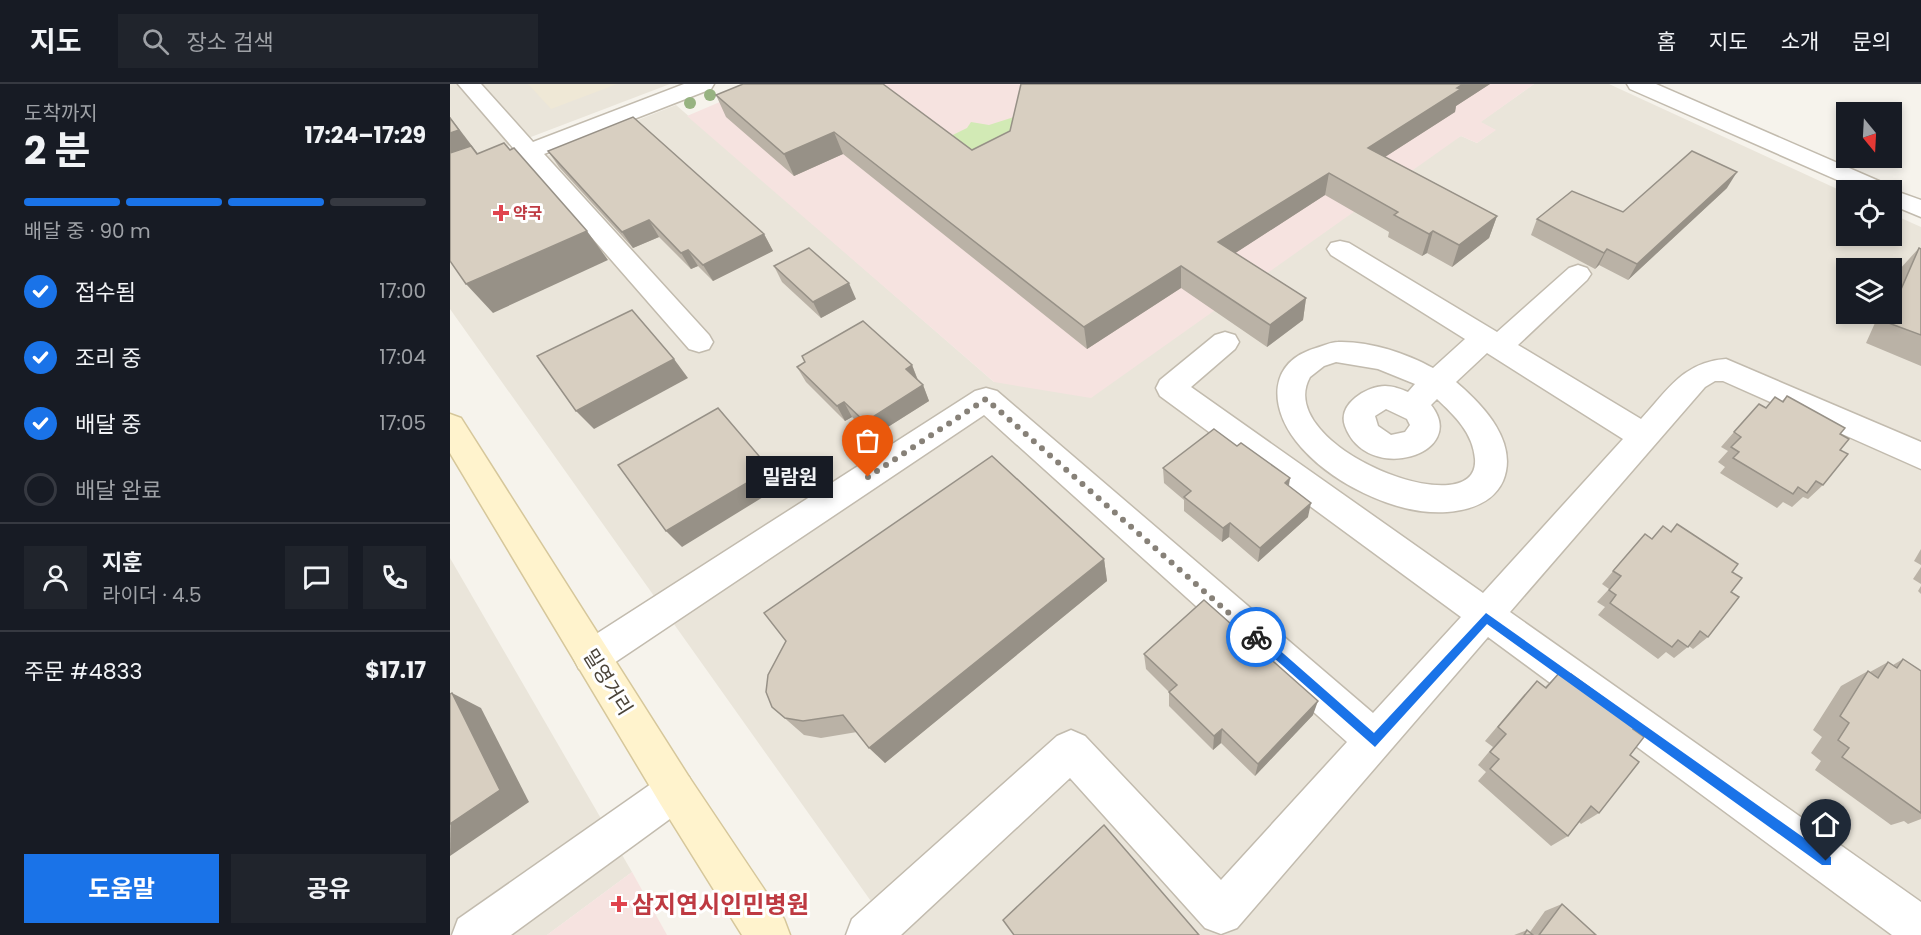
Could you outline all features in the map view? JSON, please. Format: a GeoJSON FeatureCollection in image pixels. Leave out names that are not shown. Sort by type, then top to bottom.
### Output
{"type":"FeatureCollection","features":[{"type":"Feature","properties":{"kind":"main road","name":"밀영거리"},"geometry":{"type":"LineString","coordinates":[[450,426],[675,791],[768,935]]}},
{"type":"Feature","properties":{"kind":"street"},"geometry":{"type":"LineString","coordinates":[[469,84],[527,152],[699,342]]}},
{"type":"Feature","properties":{"kind":"street"},"geometry":{"type":"LineString","coordinates":[[450,182],[703,84]]}},
{"type":"Feature","properties":{"kind":"street"},"geometry":{"type":"LineString","coordinates":[[1638,84],[1856,180]]}},
{"type":"Feature","properties":{"kind":"street"},"geometry":{"type":"LineString","coordinates":[[1902,200],[1921,209]]}},
{"type":"Feature","properties":{"kind":"street"},"geometry":{"type":"LineString","coordinates":[[1340,249],[1493,341],[1645,437]]}},
{"type":"Feature","properties":{"kind":"street"},"geometry":{"type":"LineString","coordinates":[[1412,404],[1435,383],[1578,274]]}},
{"type":"Feature","properties":{"kind":"street"},"geometry":{"type":"LineString","coordinates":[[1225,342],[1171,388],[1486,618],[1921,929]]}},
{"type":"Feature","properties":{"kind":"street"},"geometry":{"type":"LineString","coordinates":[[1336,352],[1355,353],[1404,366],[1435,383],[1458,402],[1488,438],[1494,455],[1493,471],[1484,485],[1469,495],[1449,500],[1400,493],[1372,482],[1343,466],[1314,442],[1293,404],[1289,389],[1293,375],[1303,363],[1318,355],[1336,352]]}},
{"type":"Feature","properties":{"kind":"street"},"geometry":{"type":"LineString","coordinates":[[867,935],[1071,750],[1221,912],[1486,618],[1695,379],[1709,370],[1726,370],[1921,456]]}},
{"type":"Feature","properties":{"kind":"street"},"geometry":{"type":"LineString","coordinates":[[1384,397],[1399,398],[1412,404],[1422,414],[1426,425],[1422,436],[1413,444],[1400,448],[1384,446],[1371,440],[1361,430],[1358,418],[1362,407],[1371,400],[1384,397]]}},
{"type":"Feature","properties":{"kind":"street"},"geometry":{"type":"LineString","coordinates":[[592,657],[986,399],[1375,741]]}},
{"type":"Feature","properties":{"kind":"street"},"geometry":{"type":"LineString","coordinates":[[1316,493],[1371,440]]}},
{"type":"Feature","properties":{"kind":"street"},"geometry":{"type":"LineString","coordinates":[[474,935],[675,791]]}},
{"type":"Feature","properties":{"kind":"shaded area"},"geometry":{"type":"Polygon","coordinates":[[[450,84],[670,84],[450,168],[450,84]]]}},
{"type":"Feature","properties":{"kind":"shaded area"},"geometry":{"type":"Polygon","coordinates":[[[528,84],[617,84],[551,109],[528,84]]]}},
{"type":"Feature","properties":{"kind":"shaded area"},"geometry":{"type":"Polygon","coordinates":[[[762,84],[1534,84],[1481,122],[1496,130],[1477,143],[1461,136],[1091,398],[994,382],[687,116],[762,84]]]}},
{"type":"Feature","properties":{"kind":"shaded area"},"geometry":{"type":"Polygon","coordinates":[[[1534,84],[1609,84],[1836,188],[1836,246],[1902,246],[1902,218],[1921,227],[1921,935],[895,935],[450,309],[450,194],[676,105],[994,382],[1461,136],[1477,143],[1495,130],[1480,122],[1534,84]]]}},
{"type":"Feature","properties":{"kind":"shaded area"},"geometry":{"type":"Polygon","coordinates":[[[450,558],[632,872],[547,935],[450,935],[450,558]]]}},
{"type":"Feature","properties":{"kind":"shaded area","name":"삼지연시인민병원"},"geometry":{"type":"Polygon","coordinates":[[[632,872],[667,935],[547,935],[632,872]]]}},
{"type":"Feature","properties":{"kind":"green space"},"geometry":{"type":"Polygon","coordinates":[[[1014,117],[1012,153],[920,151],[967,128],[971,122],[989,125],[1014,117]]]}},
{"type":"Feature","properties":{"kind":"building"},"geometry":{"type":"Polygon","coordinates":[[[743,84],[883,84],[972,150],[1010,131],[1021,84],[1463,84],[1457,88],[1461,89],[1368,148],[1497,216],[1459,245],[1433,231],[1429,234],[1394,215],[1398,212],[1329,173],[1218,242],[1306,298],[1270,325],[1181,266],[1084,327],[834,132],[784,154],[716,95],[743,84]]]}},
{"type":"Feature","properties":{"kind":"building"},"geometry":{"type":"Polygon","coordinates":[[[633,117],[764,234],[703,265],[688,250],[681,253],[649,220],[622,232],[548,151],[633,117]]]}},
{"type":"Feature","properties":{"kind":"building"},"geometry":{"type":"Polygon","coordinates":[[[450,118],[459,130],[450,133],[450,118]]]}},
{"type":"Feature","properties":{"kind":"building"},"geometry":{"type":"Polygon","coordinates":[[[504,143],[510,150],[514,148],[587,231],[466,284],[450,261],[450,153],[471,146],[477,154],[504,143]]]}},
{"type":"Feature","properties":{"kind":"building"},"geometry":{"type":"Polygon","coordinates":[[[1692,151],[1737,172],[1637,264],[1607,249],[1604,253],[1537,219],[1572,191],[1623,212],[1692,151]]]}},
{"type":"Feature","properties":{"kind":"building"},"geometry":{"type":"Polygon","coordinates":[[[809,248],[849,283],[813,302],[774,266],[809,248]]]}},
{"type":"Feature","properties":{"kind":"building"},"geometry":{"type":"Polygon","coordinates":[[[1919,248],[1921,249],[1921,335],[1891,324],[1902,324],[1902,287],[1919,248]]]}},
{"type":"Feature","properties":{"kind":"building"},"geometry":{"type":"Polygon","coordinates":[[[632,310],[674,359],[576,411],[537,356],[632,310]]]}},
{"type":"Feature","properties":{"kind":"building"},"geometry":{"type":"Polygon","coordinates":[[[863,321],[912,365],[906,369],[923,385],[865,422],[844,402],[837,406],[797,367],[805,362],[802,356],[863,321]]]}},
{"type":"Feature","properties":{"kind":"building"},"geometry":{"type":"Polygon","coordinates":[[[1787,396],[1845,428],[1840,434],[1849,439],[1840,450],[1848,454],[1823,485],[1816,481],[1807,493],[1798,487],[1793,494],[1733,458],[1739,452],[1731,447],[1741,437],[1734,432],[1759,404],[1766,408],[1775,397],[1783,402],[1787,396]]]}},
{"type":"Feature","properties":{"kind":"building"},"geometry":{"type":"Polygon","coordinates":[[[718,408],[770,469],[666,531],[618,465],[718,408]]]}},
{"type":"Feature","properties":{"kind":"building"},"geometry":{"type":"Polygon","coordinates":[[[1214,429],[1237,446],[1241,443],[1290,478],[1285,483],[1311,503],[1260,548],[1230,523],[1223,528],[1184,497],[1191,491],[1163,468],[1214,429]]]}},
{"type":"Feature","properties":{"kind":"building"},"geometry":{"type":"Polygon","coordinates":[[[992,456],[1104,559],[869,748],[843,715],[803,721],[785,718],[772,707],[766,692],[768,675],[786,641],[764,613],[992,456]]]}},
{"type":"Feature","properties":{"kind":"building"},"geometry":{"type":"Polygon","coordinates":[[[1677,524],[1738,564],[1732,572],[1742,578],[1731,592],[1739,597],[1708,637],[1700,631],[1688,647],[1678,640],[1672,647],[1610,603],[1616,595],[1609,590],[1621,576],[1613,571],[1645,534],[1652,539],[1663,526],[1671,532],[1677,524]]]}},
{"type":"Feature","properties":{"kind":"building"},"geometry":{"type":"Polygon","coordinates":[[[1204,600],[1318,701],[1258,764],[1222,729],[1214,736],[1169,692],[1177,685],[1144,654],[1204,600]]]}},
{"type":"Feature","properties":{"kind":"building"},"geometry":{"type":"Polygon","coordinates":[[[1903,659],[1921,671],[1921,813],[1842,757],[1849,748],[1838,740],[1849,723],[1840,716],[1868,671],[1878,678],[1888,662],[1897,668],[1903,659]]]}},
{"type":"Feature","properties":{"kind":"building"},"geometry":{"type":"Polygon","coordinates":[[[1560,672],[1568,678],[1571,674],[1638,723],[1633,729],[1644,737],[1630,755],[1639,762],[1599,813],[1591,806],[1568,836],[1490,769],[1499,759],[1490,752],[1506,734],[1498,727],[1537,681],[1546,688],[1560,672]]]}},
{"type":"Feature","properties":{"kind":"building"},"geometry":{"type":"Polygon","coordinates":[[[452,693],[500,790],[450,824],[450,694],[452,693]]]}},
{"type":"Feature","properties":{"kind":"building"},"geometry":{"type":"Polygon","coordinates":[[[1104,825],[1199,935],[1014,935],[1003,920],[1104,825]]]}},
{"type":"Feature","properties":{"kind":"building"},"geometry":{"type":"Polygon","coordinates":[[[1562,904],[1596,935],[1539,935],[1562,904]]]}},
{"type":"Feature","properties":{"kind":"way so far"},"geometry":{"type":"LineString","coordinates":[[868,477],[986,399],[1256,637]]}},
{"type":"Feature","properties":{"kind":"place","name":"약국"},"geometry":{"type":"Point","coordinates":[501,213]}},
{"type":"Feature","properties":{"kind":"place","name":"밀람원"},"geometry":{"type":"Point","coordinates":[868,477]}},
{"type":"Feature","properties":{"kind":"place","name":"삼지연시인민병원"},"geometry":{"type":"Point","coordinates":[619,904]}},
{"type":"Feature","properties":{"kind":"route"},"geometry":{"type":"LineString","coordinates":[[1256,637],[1375,741],[1486,618],[1826,861]]}}]}
